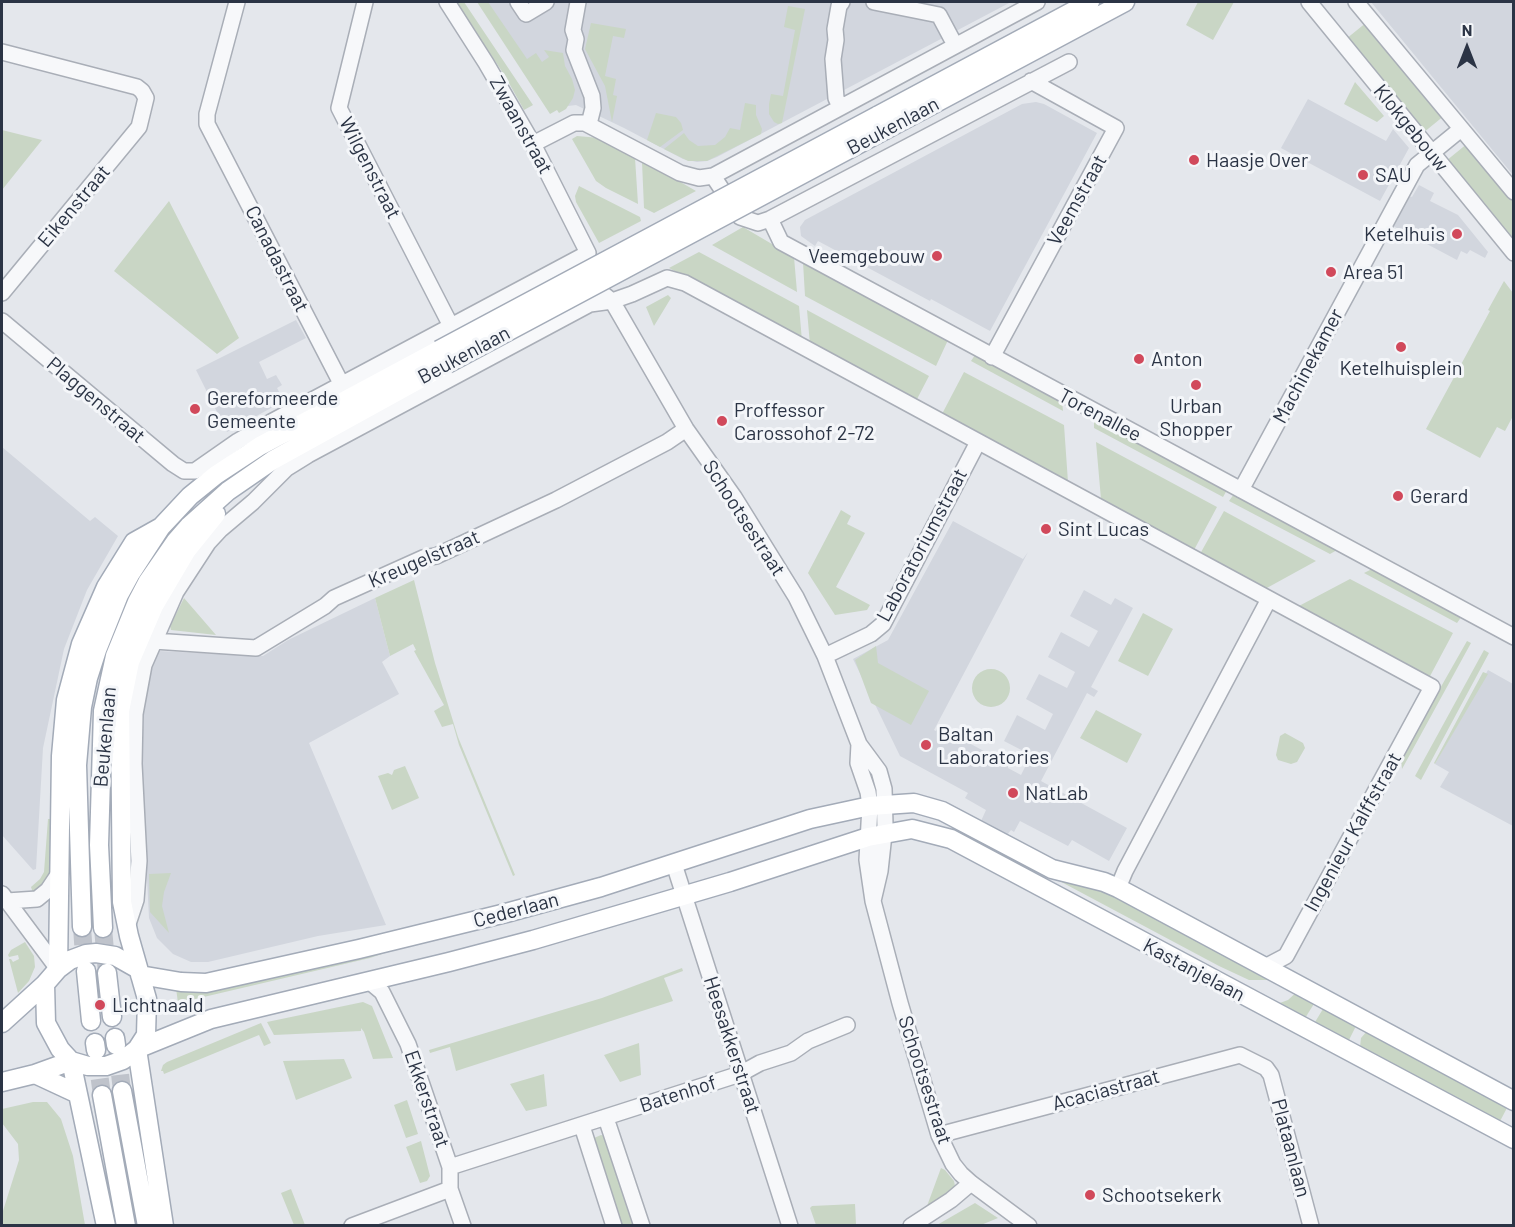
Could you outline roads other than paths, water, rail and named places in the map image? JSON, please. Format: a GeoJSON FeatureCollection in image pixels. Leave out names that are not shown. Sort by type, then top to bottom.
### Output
{"type":"FeatureCollection","features":[{"type":"Feature","properties":{"kind":"main road","name":"Beukenlaan"},"geometry":{"type":"LineString","coordinates":[[881,123],[1090,2]]}},
{"type":"Feature","properties":{"kind":"main road","name":"Beukenlaan"},"geometry":{"type":"LineString","coordinates":[[82,927],[77,765],[84,692],[97,650],[119,595],[161,527],[190,496],[216,475],[260,446],[443,357],[881,123],[1125,2]]}},
{"type":"Feature","properties":{"kind":"main road","name":"Beukenlaan"},"geometry":{"type":"LineString","coordinates":[[103,928],[99,845],[103,711],[115,656],[148,581],[175,542],[215,501],[273,460],[443,357]]}},
{"type":"Feature","properties":{"kind":"main road"},"geometry":{"type":"LineString","coordinates":[[2,1082],[35,1074],[71,1061],[88,1066],[106,1066],[123,1060],[136,1049],[146,1035],[147,999],[122,902],[120,711],[123,686],[141,634],[177,566],[197,536],[243,481]]}},
{"type":"Feature","properties":{"kind":"main road"},"geometry":{"type":"LineString","coordinates":[[58,969],[61,756],[66,700],[72,672],[93,614],[117,566],[134,542],[161,527]]}},
{"type":"Feature","properties":{"kind":"main road","name":"Kastanjelaan"},"geometry":{"type":"LineString","coordinates":[[878,805],[914,803],[942,811],[1052,869],[1104,882],[1118,888],[1514,1101]]}},
{"type":"Feature","properties":{"kind":"main road","name":"Cederlaan"},"geometry":{"type":"LineString","coordinates":[[139,972],[181,982],[206,983],[359,949],[506,913],[674,864],[810,819],[878,805]]}},
{"type":"Feature","properties":{"kind":"main road","name":"Kastanjelaan"},"geometry":{"type":"LineString","coordinates":[[876,836],[912,830],[951,839],[1514,1140]]}},
{"type":"Feature","properties":{"kind":"main road","name":"Cederlaan"},"geometry":{"type":"LineString","coordinates":[[136,1049],[211,1019],[370,982],[533,940],[876,836]]}},
{"type":"Feature","properties":{"kind":"main road"},"geometry":{"type":"LineString","coordinates":[[2,1023],[58,969],[70,960],[86,954],[115,956],[139,972]]}},
{"type":"Feature","properties":{"kind":"main road"},"geometry":{"type":"LineString","coordinates":[[86,971],[91,1021]]}},
{"type":"Feature","properties":{"kind":"main road"},"geometry":{"type":"LineString","coordinates":[[107,973],[112,1017]]}},
{"type":"Feature","properties":{"kind":"main road"},"geometry":{"type":"LineString","coordinates":[[45,984],[46,1023],[60,1049],[71,1061],[106,1226]]}},
{"type":"Feature","properties":{"kind":"main road"},"geometry":{"type":"LineString","coordinates":[[140,1075],[148,1054],[174,1033]]}},
{"type":"Feature","properties":{"kind":"main road"},"geometry":{"type":"LineString","coordinates":[[136,1049],[164,1226]]}},
{"type":"Feature","properties":{"kind":"main road"},"geometry":{"type":"LineString","coordinates":[[35,1074],[78,1094]]}},
{"type":"Feature","properties":{"kind":"main road"},"geometry":{"type":"LineString","coordinates":[[122,1091],[147,1226]]}},
{"type":"Feature","properties":{"kind":"main road"},"geometry":{"type":"LineString","coordinates":[[102,1095],[126,1226]]}},
{"type":"Feature","properties":{"kind":"street","name":"Canadastraat"},"geometry":{"type":"LineString","coordinates":[[237,2],[207,114],[207,124],[342,385]]}},
{"type":"Feature","properties":{"kind":"street","name":"Wilgenstraat"},"geometry":{"type":"LineString","coordinates":[[365,2],[339,108],[451,326]]}},
{"type":"Feature","properties":{"kind":"street","name":"Zwaanstraat"},"geometry":{"type":"LineString","coordinates":[[447,2],[533,144],[588,253]]}},
{"type":"Feature","properties":{"kind":"street"},"geometry":{"type":"LineString","coordinates":[[518,2],[526,14],[546,2]]}},
{"type":"Feature","properties":{"kind":"street"},"geometry":{"type":"LineString","coordinates":[[576,39],[573,30],[578,2]]}},
{"type":"Feature","properties":{"kind":"street"},"geometry":{"type":"LineString","coordinates":[[586,2],[574,50],[592,96],[590,124]]}},
{"type":"Feature","properties":{"kind":"street"},"geometry":{"type":"LineString","coordinates":[[840,107],[836,98],[833,59],[836,40],[843,31],[844,2]]}},
{"type":"Feature","properties":{"kind":"street"},"geometry":{"type":"LineString","coordinates":[[874,2],[939,15],[955,45]]}},
{"type":"Feature","properties":{"kind":"street","name":"Beukenlaan"},"geometry":{"type":"LineString","coordinates":[[713,176],[1037,2]]}},
{"type":"Feature","properties":{"kind":"street","name":"Klokgebouw"},"geometry":{"type":"LineString","coordinates":[[1309,2],[1514,253]]}},
{"type":"Feature","properties":{"kind":"street","name":"Klokgebouw"},"geometry":{"type":"LineString","coordinates":[[1356,2],[1514,192]]}},
{"type":"Feature","properties":{"kind":"street","name":"Eikenstraat"},"geometry":{"type":"LineString","coordinates":[[2,52],[137,87],[146,98],[139,128],[2,293]]}},
{"type":"Feature","properties":{"kind":"street","name":"Beukenlaan"},"geometry":{"type":"LineString","coordinates":[[770,219],[1069,62]]}},
{"type":"Feature","properties":{"kind":"street","name":"Veemstraat"},"geometry":{"type":"LineString","coordinates":[[992,357],[1116,128],[1031,81]]}},
{"type":"Feature","properties":{"kind":"street"},"geometry":{"type":"LineString","coordinates":[[533,144],[574,123],[590,124],[680,173],[699,178],[713,176],[742,220],[758,223],[770,219]]}},
{"type":"Feature","properties":{"kind":"street","name":"Machinekamer"},"geometry":{"type":"LineString","coordinates":[[1240,490],[1417,165],[1461,129]]}},
{"type":"Feature","properties":{"kind":"street","name":"Torenallee"},"geometry":{"type":"LineString","coordinates":[[770,219],[781,242],[1514,638]]}},
{"type":"Feature","properties":{"kind":"street","name":"Beukenlaan"},"geometry":{"type":"LineString","coordinates":[[195,471],[271,422],[588,253]]}},
{"type":"Feature","properties":{"kind":"street","name":"Schootsestraat"},"geometry":{"type":"LineString","coordinates":[[588,253],[595,256],[610,289],[612,301],[686,429],[734,497],[796,597],[825,656],[859,744],[858,763],[868,792],[878,805],[876,836],[867,860],[873,901],[939,1135],[953,1164],[971,1183],[1023,1224]]}},
{"type":"Feature","properties":{"kind":"street"},"geometry":{"type":"LineString","coordinates":[[612,301],[667,278],[685,283],[1269,599],[1118,888]]}},
{"type":"Feature","properties":{"kind":"street","name":"Beukenlaan"},"geometry":{"type":"LineString","coordinates":[[127,927],[136,900],[139,861],[134,765],[135,714],[144,664],[176,592],[208,543],[287,468],[318,449],[590,304],[612,301]]}},
{"type":"Feature","properties":{"kind":"street","name":"Plaggenstraat"},"geometry":{"type":"LineString","coordinates":[[2,321],[173,464],[184,471],[195,471]]}},
{"type":"Feature","properties":{"kind":"street","name":"Kreugelstraat"},"geometry":{"type":"LineString","coordinates":[[154,641],[256,648],[325,606],[334,598],[423,558],[436,556],[576,490],[667,442],[686,429]]}},
{"type":"Feature","properties":{"kind":"street","name":"Laboratoriumstraat"},"geometry":{"type":"LineString","coordinates":[[825,656],[871,634],[883,624],[978,442]]}},
{"type":"Feature","properties":{"kind":"street","name":"Ingenieur Kalffstraat"},"geometry":{"type":"LineString","coordinates":[[1264,967],[1286,956],[1432,687],[1269,599]]}},
{"type":"Feature","properties":{"kind":"street","name":"Heesakkerstraat"},"geometry":{"type":"LineString","coordinates":[[674,864],[790,1226]]}},
{"type":"Feature","properties":{"kind":"street"},"geometry":{"type":"LineString","coordinates":[[4,897],[37,899],[48,890],[60,872]]}},
{"type":"Feature","properties":{"kind":"street"},"geometry":{"type":"LineString","coordinates":[[4,897],[58,969]]}},
{"type":"Feature","properties":{"kind":"street","name":"Ekkerstraat"},"geometry":{"type":"LineString","coordinates":[[370,982],[382,992],[404,1035],[450,1167],[450,1189],[463,1226]]}},
{"type":"Feature","properties":{"kind":"street","name":"Batenhof"},"geometry":{"type":"LineString","coordinates":[[450,1167],[740,1074],[847,1025]]}},
{"type":"Feature","properties":{"kind":"street","name":"Acaciastraat"},"geometry":{"type":"LineString","coordinates":[[939,1135],[1234,1056],[1243,1056],[1269,1071]]}},
{"type":"Feature","properties":{"kind":"street","name":"Plataanlaan"},"geometry":{"type":"LineString","coordinates":[[1269,1071],[1311,1226]]}},
{"type":"Feature","properties":{"kind":"street"},"geometry":{"type":"LineString","coordinates":[[606,1118],[642,1226]]}},
{"type":"Feature","properties":{"kind":"street"},"geometry":{"type":"LineString","coordinates":[[582,1126],[614,1226]]}},
{"type":"Feature","properties":{"kind":"street"},"geometry":{"type":"LineString","coordinates":[[911,1226],[951,1200],[971,1183]]}},
{"type":"Feature","properties":{"kind":"street"},"geometry":{"type":"LineString","coordinates":[[352,1226],[450,1189]]}},
{"type":"Feature","properties":{"kind":"tunnel"},"geometry":{"type":"LineString","coordinates":[[82,927],[85,970]]}},
{"type":"Feature","properties":{"kind":"tunnel"},"geometry":{"type":"LineString","coordinates":[[103,928],[107,973]]}},
{"type":"Feature","properties":{"kind":"tunnel"},"geometry":{"type":"LineString","coordinates":[[117,1048],[122,1091]]}},
{"type":"Feature","properties":{"kind":"tunnel"},"geometry":{"type":"LineString","coordinates":[[96,1052],[102,1095]]}},
{"type":"Feature","properties":{"kind":"place","name":"Haasje Over"},"geometry":{"type":"Point","coordinates":[1194,160]}},
{"type":"Feature","properties":{"kind":"place","name":"SAU"},"geometry":{"type":"Point","coordinates":[1363,175]}},
{"type":"Feature","properties":{"kind":"place","name":"Ketelhuis"},"geometry":{"type":"Point","coordinates":[1457,234]}},
{"type":"Feature","properties":{"kind":"place","name":"Veemgebouw"},"geometry":{"type":"Point","coordinates":[937,256]}},
{"type":"Feature","properties":{"kind":"place","name":"Area 51"},"geometry":{"type":"Point","coordinates":[1331,272]}},
{"type":"Feature","properties":{"kind":"place","name":"Ketelhuisplein"},"geometry":{"type":"Point","coordinates":[1401,347]}},
{"type":"Feature","properties":{"kind":"place","name":"Anton"},"geometry":{"type":"Point","coordinates":[1139,359]}},
{"type":"Feature","properties":{"kind":"place","name":"Urban Shopper"},"geometry":{"type":"Point","coordinates":[1196,385]}},
{"type":"Feature","properties":{"kind":"place","name":"Gereformeerde Gemeente"},"geometry":{"type":"Point","coordinates":[195,409]}},
{"type":"Feature","properties":{"kind":"place","name":"Proffessor Carossohof 2-72"},"geometry":{"type":"Point","coordinates":[722,421]}},
{"type":"Feature","properties":{"kind":"place","name":"Gerard"},"geometry":{"type":"Point","coordinates":[1398,496]}},
{"type":"Feature","properties":{"kind":"place","name":"Sint Lucas"},"geometry":{"type":"Point","coordinates":[1046,529]}},
{"type":"Feature","properties":{"kind":"place","name":"Baltan Laboratories"},"geometry":{"type":"Point","coordinates":[926,745]}},
{"type":"Feature","properties":{"kind":"place","name":"NatLab"},"geometry":{"type":"Point","coordinates":[1013,793]}},
{"type":"Feature","properties":{"kind":"place","name":"Lichtnaald"},"geometry":{"type":"Point","coordinates":[100,1005]}},
{"type":"Feature","properties":{"kind":"place","name":"Schootsekerk"},"geometry":{"type":"Point","coordinates":[1090,1195]}}]}
